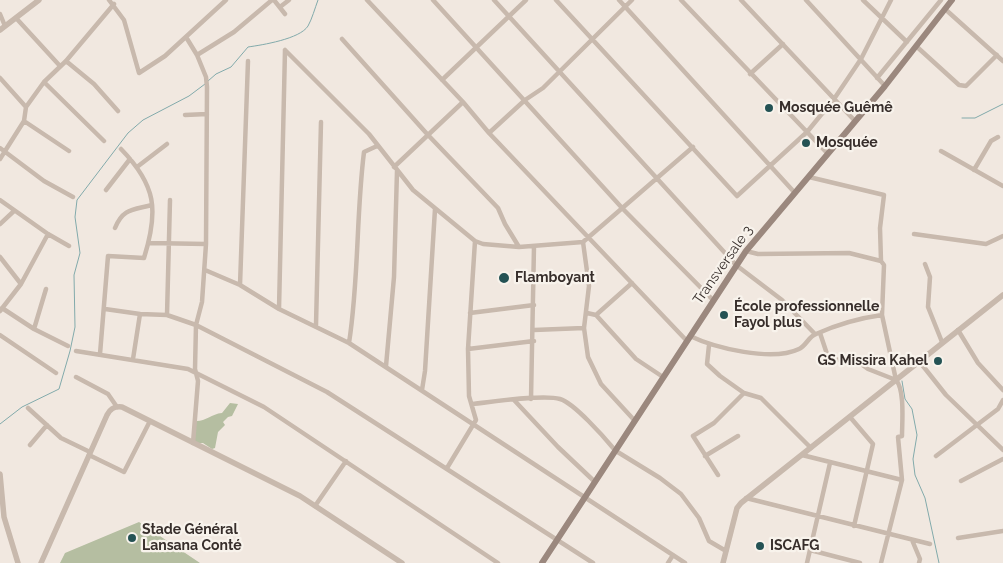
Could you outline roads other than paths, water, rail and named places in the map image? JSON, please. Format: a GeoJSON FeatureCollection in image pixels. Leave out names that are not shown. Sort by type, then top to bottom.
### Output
{"type":"FeatureCollection","features":[{"type":"Feature","properties":{"kind":"main road","name":"Transversale 3"},"geometry":{"type":"LineString","coordinates":[[542,563],[746,250],[885,86],[948,5]]}},
{"type":"Feature","properties":{"kind":"street"},"geometry":{"type":"LineString","coordinates":[[28,0],[30,7]]}},
{"type":"Feature","properties":{"kind":"street"},"geometry":{"type":"LineString","coordinates":[[0,14],[3,28],[39,0]]}},
{"type":"Feature","properties":{"kind":"street"},"geometry":{"type":"LineString","coordinates":[[109,0],[114,4],[124,20],[139,73],[165,56],[226,0]]}},
{"type":"Feature","properties":{"kind":"street"},"geometry":{"type":"LineString","coordinates":[[197,55],[234,32],[273,0],[285,14]]}},
{"type":"Feature","properties":{"kind":"street"},"geometry":{"type":"LineString","coordinates":[[280,7],[289,0]]}},
{"type":"Feature","properties":{"kind":"street"},"geometry":{"type":"LineString","coordinates":[[366,0],[589,238],[688,338],[709,345],[762,354],[787,352],[805,345],[818,333],[861,318],[882,315]]}},
{"type":"Feature","properties":{"kind":"street"},"geometry":{"type":"LineString","coordinates":[[433,0],[526,100],[623,209],[713,300]]}},
{"type":"Feature","properties":{"kind":"street"},"geometry":{"type":"LineString","coordinates":[[494,0],[736,265],[782,300],[818,333],[829,360],[854,359],[868,369],[896,380],[900,384],[903,418],[902,436],[898,437],[902,480],[881,563]]}},
{"type":"Feature","properties":{"kind":"street"},"geometry":{"type":"LineString","coordinates":[[442,80],[526,0]]}},
{"type":"Feature","properties":{"kind":"street"},"geometry":{"type":"LineString","coordinates":[[556,0],[737,196],[807,132],[834,99],[861,59],[891,0]]}},
{"type":"Feature","properties":{"kind":"street"},"geometry":{"type":"LineString","coordinates":[[619,0],[795,193]]}},
{"type":"Feature","properties":{"kind":"street"},"geometry":{"type":"LineString","coordinates":[[489,133],[537,92],[632,0]]}},
{"type":"Feature","properties":{"kind":"street"},"geometry":{"type":"LineString","coordinates":[[681,0],[828,154]]}},
{"type":"Feature","properties":{"kind":"street"},"geometry":{"type":"LineString","coordinates":[[741,0],[855,122]]}},
{"type":"Feature","properties":{"kind":"street"},"geometry":{"type":"LineString","coordinates":[[806,0],[885,86]]}},
{"type":"Feature","properties":{"kind":"street"},"geometry":{"type":"LineString","coordinates":[[863,0],[907,42]]}},
{"type":"Feature","properties":{"kind":"street"},"geometry":{"type":"LineString","coordinates":[[877,78],[941,0],[1003,61]]}},
{"type":"Feature","properties":{"kind":"street"},"geometry":{"type":"LineString","coordinates":[[0,159],[24,121],[26,107],[44,82],[66,61],[114,4]]}},
{"type":"Feature","properties":{"kind":"street"},"geometry":{"type":"LineString","coordinates":[[16,18],[60,66]]}},
{"type":"Feature","properties":{"kind":"street"},"geometry":{"type":"LineString","coordinates":[[186,37],[197,55],[207,82],[205,270],[202,302],[196,325],[195,369],[197,374],[192,443]]}},
{"type":"Feature","properties":{"kind":"street"},"geometry":{"type":"LineString","coordinates":[[342,39],[428,135],[498,208],[519,247]]}},
{"type":"Feature","properties":{"kind":"street"},"geometry":{"type":"LineString","coordinates":[[750,74],[783,44]]}},
{"type":"Feature","properties":{"kind":"street"},"geometry":{"type":"LineString","coordinates":[[916,46],[959,85],[966,86],[997,55]]}},
{"type":"Feature","properties":{"kind":"street"},"geometry":{"type":"LineString","coordinates":[[279,309],[285,50],[370,134],[377,146],[413,190],[474,241],[483,244],[519,247],[583,242],[693,147]]}},
{"type":"Feature","properties":{"kind":"street"},"geometry":{"type":"LineString","coordinates":[[66,61],[94,84],[118,111]]}},
{"type":"Feature","properties":{"kind":"street"},"geometry":{"type":"LineString","coordinates":[[240,285],[248,61]]}},
{"type":"Feature","properties":{"kind":"street"},"geometry":{"type":"LineString","coordinates":[[0,78],[26,107]]}},
{"type":"Feature","properties":{"kind":"street"},"geometry":{"type":"LineString","coordinates":[[44,82],[104,141]]}},
{"type":"Feature","properties":{"kind":"street"},"geometry":{"type":"LineString","coordinates":[[386,366],[394,277],[396,169],[463,102]]}},
{"type":"Feature","properties":{"kind":"street"},"geometry":{"type":"LineString","coordinates":[[185,115],[207,114]]}},
{"type":"Feature","properties":{"kind":"street"},"geometry":{"type":"LineString","coordinates":[[24,121],[68,151]]}},
{"type":"Feature","properties":{"kind":"street"},"geometry":{"type":"LineString","coordinates":[[316,326],[321,122]]}},
{"type":"Feature","properties":{"kind":"street"},"geometry":{"type":"LineString","coordinates":[[974,170],[991,141],[998,137]]}},
{"type":"Feature","properties":{"kind":"street"},"geometry":{"type":"LineString","coordinates":[[138,167],[167,144]]}},
{"type":"Feature","properties":{"kind":"street"},"geometry":{"type":"LineString","coordinates":[[349,343],[356,299],[358,196],[364,152],[377,146]]}},
{"type":"Feature","properties":{"kind":"street"},"geometry":{"type":"LineString","coordinates":[[0,148],[4,153],[44,181],[73,197]]}},
{"type":"Feature","properties":{"kind":"street"},"geometry":{"type":"LineString","coordinates":[[100,354],[108,256],[144,258],[149,243],[152,205],[147,181],[138,167],[120,149]]}},
{"type":"Feature","properties":{"kind":"street"},"geometry":{"type":"LineString","coordinates":[[941,151],[1003,186]]}},
{"type":"Feature","properties":{"kind":"street"},"geometry":{"type":"LineString","coordinates":[[106,190],[130,159]]}},
{"type":"Feature","properties":{"kind":"street"},"geometry":{"type":"LineString","coordinates":[[809,177],[884,195],[880,228],[881,261],[884,265],[882,315],[896,380]]}},
{"type":"Feature","properties":{"kind":"street"},"geometry":{"type":"LineString","coordinates":[[0,200],[48,234],[69,246]]}},
{"type":"Feature","properties":{"kind":"street"},"geometry":{"type":"LineString","coordinates":[[166,315],[170,200]]}},
{"type":"Feature","properties":{"kind":"street"},"geometry":{"type":"LineString","coordinates":[[115,228],[124,212],[152,205]]}},
{"type":"Feature","properties":{"kind":"street"},"geometry":{"type":"LineString","coordinates":[[422,390],[435,209]]}},
{"type":"Feature","properties":{"kind":"street"},"geometry":{"type":"LineString","coordinates":[[0,224],[14,210]]}},
{"type":"Feature","properties":{"kind":"street"},"geometry":{"type":"LineString","coordinates":[[48,234],[21,284],[1,309],[34,329],[68,346]]}},
{"type":"Feature","properties":{"kind":"street"},"geometry":{"type":"LineString","coordinates":[[914,234],[982,244],[991,243],[1003,236]]}},
{"type":"Feature","properties":{"kind":"street"},"geometry":{"type":"LineString","coordinates":[[447,468],[476,420],[468,396],[468,349],[474,241]]}},
{"type":"Feature","properties":{"kind":"street"},"geometry":{"type":"LineString","coordinates":[[583,242],[589,286],[584,328],[588,356],[600,384],[635,421]]}},
{"type":"Feature","properties":{"kind":"street"},"geometry":{"type":"LineString","coordinates":[[149,243],[206,244]]}},
{"type":"Feature","properties":{"kind":"street"},"geometry":{"type":"LineString","coordinates":[[531,400],[534,341],[534,246]]}},
{"type":"Feature","properties":{"kind":"street"},"geometry":{"type":"LineString","coordinates":[[746,250],[758,254],[850,253],[881,261]]}},
{"type":"Feature","properties":{"kind":"street"},"geometry":{"type":"LineString","coordinates":[[0,256],[21,284]]}},
{"type":"Feature","properties":{"kind":"street"},"geometry":{"type":"LineString","coordinates":[[925,264],[930,277],[928,307],[942,342]]}},
{"type":"Feature","properties":{"kind":"street"},"geometry":{"type":"LineString","coordinates":[[205,270],[240,285],[279,309],[349,343],[685,563]]}},
{"type":"Feature","properties":{"kind":"street"},"geometry":{"type":"LineString","coordinates":[[596,315],[632,283]]}},
{"type":"Feature","properties":{"kind":"street"},"geometry":{"type":"LineString","coordinates":[[34,329],[46,289]]}},
{"type":"Feature","properties":{"kind":"street"},"geometry":{"type":"LineString","coordinates":[[724,563],[737,508],[746,498],[1003,295]]}},
{"type":"Feature","properties":{"kind":"street"},"geometry":{"type":"LineString","coordinates":[[470,313],[534,304]]}},
{"type":"Feature","properties":{"kind":"street"},"geometry":{"type":"LineString","coordinates":[[105,309],[140,314],[166,315],[196,325],[327,392],[593,563]]}},
{"type":"Feature","properties":{"kind":"street"},"geometry":{"type":"LineString","coordinates":[[587,313],[596,315],[636,359],[663,378]]}},
{"type":"Feature","properties":{"kind":"street"},"geometry":{"type":"LineString","coordinates":[[133,359],[140,314]]}},
{"type":"Feature","properties":{"kind":"street"},"geometry":{"type":"LineString","coordinates":[[534,330],[584,328]]}},
{"type":"Feature","properties":{"kind":"street"},"geometry":{"type":"LineString","coordinates":[[958,330],[978,363],[1003,390]]}},
{"type":"Feature","properties":{"kind":"street"},"geometry":{"type":"LineString","coordinates":[[0,335],[56,373]]}},
{"type":"Feature","properties":{"kind":"street"},"geometry":{"type":"LineString","coordinates":[[468,349],[534,341]]}},
{"type":"Feature","properties":{"kind":"street"},"geometry":{"type":"LineString","coordinates":[[709,345],[707,364],[720,376],[744,392],[761,398],[810,448]]}},
{"type":"Feature","properties":{"kind":"street"},"geometry":{"type":"LineString","coordinates":[[76,351],[168,364],[188,369],[264,407],[498,563]]}},
{"type":"Feature","properties":{"kind":"street"},"geometry":{"type":"LineString","coordinates":[[919,360],[946,395],[976,427],[1003,450]]}},
{"type":"Feature","properties":{"kind":"street"},"geometry":{"type":"LineString","coordinates":[[76,377],[108,394],[117,407],[150,421],[300,496],[402,563]]}},
{"type":"Feature","properties":{"kind":"street"},"geometry":{"type":"LineString","coordinates":[[718,475],[694,439],[694,434],[714,423],[744,392]]}},
{"type":"Feature","properties":{"kind":"street"},"geometry":{"type":"LineString","coordinates":[[472,404],[513,399],[561,399],[584,418],[615,450],[660,478],[681,494],[699,518],[709,541],[726,551]]}},
{"type":"Feature","properties":{"kind":"street"},"geometry":{"type":"LineString","coordinates":[[513,399],[558,447],[595,482]]}},
{"type":"Feature","properties":{"kind":"street"},"geometry":{"type":"LineString","coordinates":[[936,456],[998,409],[1003,400]]}},
{"type":"Feature","properties":{"kind":"street"},"geometry":{"type":"LineString","coordinates":[[41,563],[106,416],[110,410],[117,407]]}},
{"type":"Feature","properties":{"kind":"street"},"geometry":{"type":"LineString","coordinates":[[28,408],[61,438],[124,472],[150,421]]}},
{"type":"Feature","properties":{"kind":"street"},"geometry":{"type":"LineString","coordinates":[[850,417],[873,444],[854,526]]}},
{"type":"Feature","properties":{"kind":"street"},"geometry":{"type":"LineString","coordinates":[[30,445],[48,425]]}},
{"type":"Feature","properties":{"kind":"street"},"geometry":{"type":"LineString","coordinates":[[705,456],[738,436]]}},
{"type":"Feature","properties":{"kind":"street"},"geometry":{"type":"LineString","coordinates":[[802,455],[902,480]]}},
{"type":"Feature","properties":{"kind":"street"},"geometry":{"type":"LineString","coordinates":[[961,481],[1003,458]]}},
{"type":"Feature","properties":{"kind":"street"},"geometry":{"type":"LineString","coordinates":[[315,506],[346,461]]}},
{"type":"Feature","properties":{"kind":"street"},"geometry":{"type":"LineString","coordinates":[[807,563],[830,463]]}},
{"type":"Feature","properties":{"kind":"street"},"geometry":{"type":"LineString","coordinates":[[1,477],[4,517],[18,563]]}},
{"type":"Feature","properties":{"kind":"street"},"geometry":{"type":"LineString","coordinates":[[746,498],[930,544]]}},
{"type":"Feature","properties":{"kind":"street"},"geometry":{"type":"LineString","coordinates":[[958,538],[1003,531]]}},
{"type":"Feature","properties":{"kind":"street"},"geometry":{"type":"LineString","coordinates":[[912,540],[920,559],[919,563]]}},
{"type":"Feature","properties":{"kind":"street"},"geometry":{"type":"LineString","coordinates":[[810,550],[860,563]]}},
{"type":"Feature","properties":{"kind":"street"},"geometry":{"type":"LineString","coordinates":[[668,563],[673,555]]}},
{"type":"Feature","properties":{"kind":"waterway"},"geometry":{"type":"LineString","coordinates":[[208,81],[216,74],[231,67],[248,47],[280,41],[304,31],[308,26],[318,0]]}},
{"type":"Feature","properties":{"kind":"waterway"},"geometry":{"type":"LineString","coordinates":[[0,424],[22,407],[59,389],[75,327],[74,275],[80,253],[75,217],[77,200],[128,133],[143,120],[189,96],[205,84]]}},
{"type":"Feature","properties":{"kind":"waterway"},"geometry":{"type":"LineString","coordinates":[[962,118],[975,118],[1003,104]]}},
{"type":"Feature","properties":{"kind":"waterway"},"geometry":{"type":"LineString","coordinates":[[902,381],[905,399],[912,409],[917,435],[913,459],[915,475],[925,498],[939,563]]}},
{"type":"Feature","properties":{"kind":"place","name":"Mosquée Guêmê"},"geometry":{"type":"Point","coordinates":[769,108]}},
{"type":"Feature","properties":{"kind":"place","name":"Mosquée"},"geometry":{"type":"Point","coordinates":[806,143]}},
{"type":"Feature","properties":{"kind":"place","name":"Flamboyant"},"geometry":{"type":"Point","coordinates":[504,278]}},
{"type":"Feature","properties":{"kind":"place","name":"École professionnelle Fayol plus"},"geometry":{"type":"Point","coordinates":[724,315]}},
{"type":"Feature","properties":{"kind":"place","name":"GS Missira Kahel"},"geometry":{"type":"Point","coordinates":[938,361]}},
{"type":"Feature","properties":{"kind":"place","name":"Stade Général Lansana Conté"},"geometry":{"type":"Point","coordinates":[132,538]}},
{"type":"Feature","properties":{"kind":"place","name":"ISCAFG"},"geometry":{"type":"Point","coordinates":[760,546]}}]}
